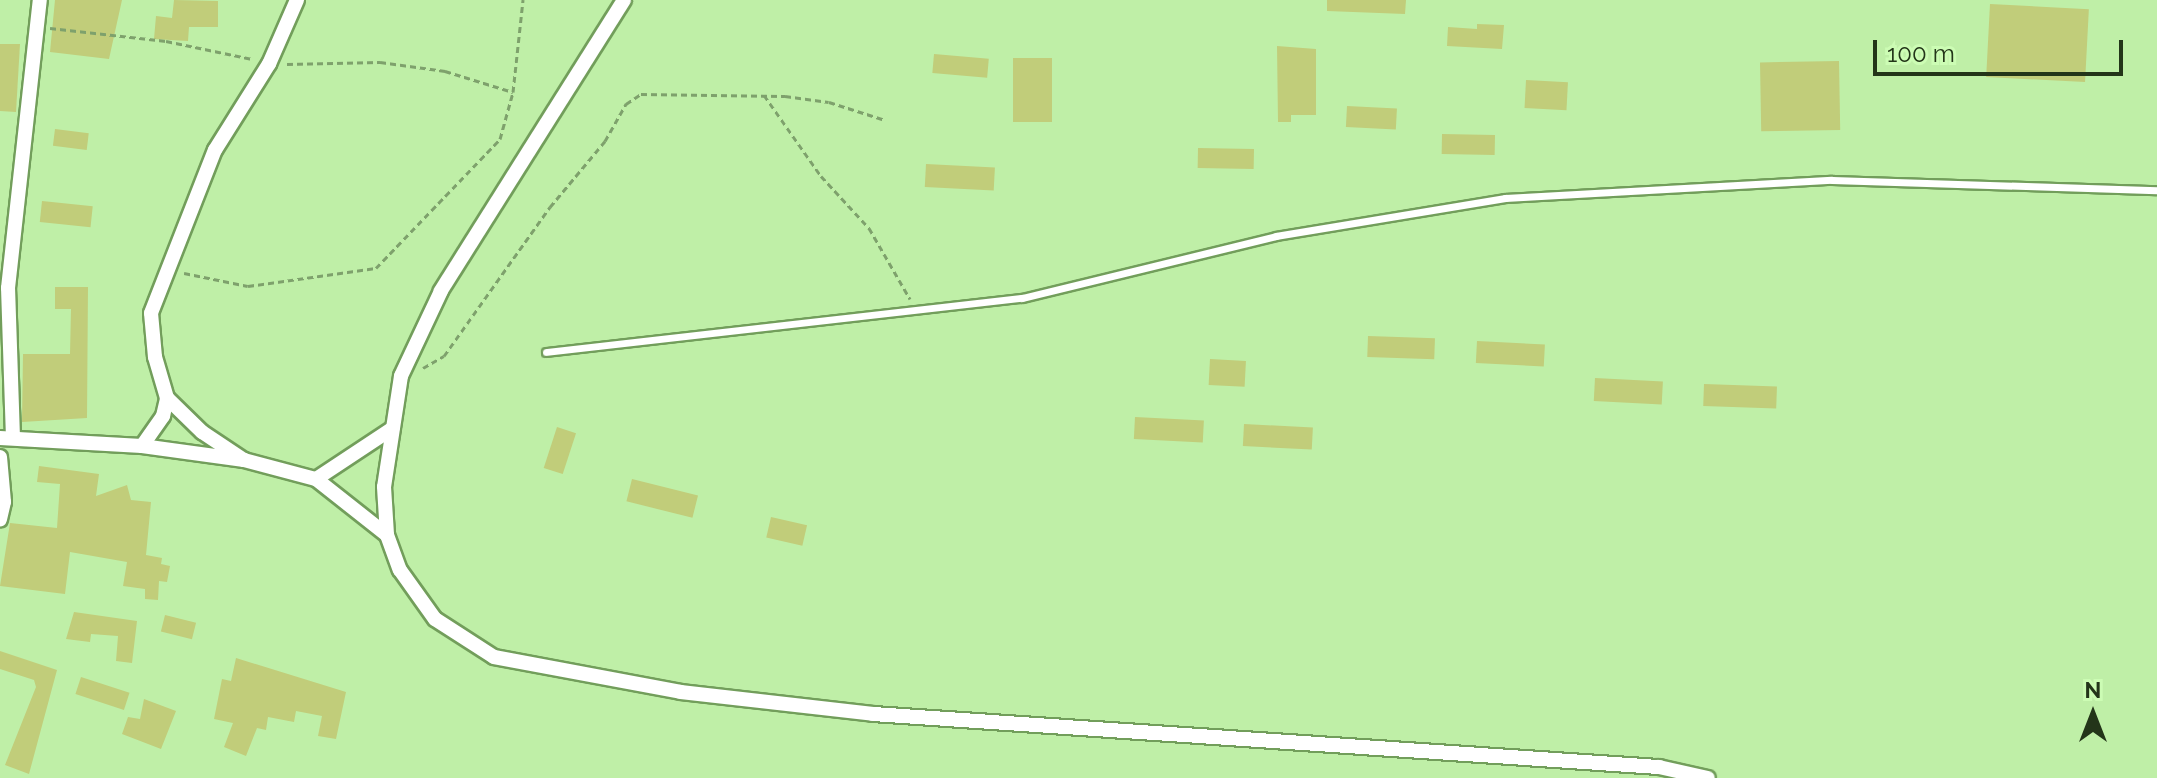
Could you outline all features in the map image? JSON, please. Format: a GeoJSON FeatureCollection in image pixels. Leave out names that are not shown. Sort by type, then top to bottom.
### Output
{"type":"FeatureCollection","features":[{"type":"Feature","properties":{"kind":"street"},"geometry":{"type":"LineString","coordinates":[[40,0],[8,288],[7,438],[142,446],[244,460],[316,479],[387,535]]}},
{"type":"Feature","properties":{"kind":"street"},"geometry":{"type":"LineString","coordinates":[[142,446],[163,416],[167,398],[155,357],[151,313],[164,270],[215,150],[269,64],[297,0]]}},
{"type":"Feature","properties":{"kind":"street"},"geometry":{"type":"LineString","coordinates":[[624,0],[441,291],[401,376],[384,487],[387,535],[400,570],[435,619],[494,657],[618,680],[873,714],[1659,767],[1708,778]]}},
{"type":"Feature","properties":{"kind":"street"},"geometry":{"type":"LineString","coordinates":[[167,398],[202,432],[244,460]]}},
{"type":"Feature","properties":{"kind":"street"},"geometry":{"type":"LineString","coordinates":[[316,479],[393,428]]}},
{"type":"Feature","properties":{"kind":"street"},"geometry":{"type":"LineString","coordinates":[[0,457],[0,520]]}},
{"type":"Feature","properties":{"kind":"lane"},"geometry":{"type":"LineString","coordinates":[[546,352],[918,313],[1022,298],[1276,236],[1505,198],[1832,180],[2157,190]]}},
{"type":"Feature","properties":{"kind":"path"},"geometry":{"type":"LineString","coordinates":[[164,270],[248,286],[376,268],[500,139],[513,92],[523,0]]}},
{"type":"Feature","properties":{"kind":"path"},"geometry":{"type":"LineString","coordinates":[[431,365],[444,356],[568,184],[605,141],[626,104],[657,90],[764,95],[829,102],[885,120]]}},
{"type":"Feature","properties":{"kind":"path"},"geometry":{"type":"LineString","coordinates":[[764,95],[821,176],[869,228],[918,313]]}},
{"type":"Feature","properties":{"kind":"building"},"geometry":{"type":"Polygon","coordinates":[[[55,0],[122,0],[109,59],[50,52],[55,0]]]}},
{"type":"Feature","properties":{"kind":"building"},"geometry":{"type":"Polygon","coordinates":[[[174,0],[218,1],[218,27],[189,27],[188,41],[154,39],[156,16],[172,18],[174,0]]]}},
{"type":"Feature","properties":{"kind":"building"},"geometry":{"type":"Polygon","coordinates":[[[1327,0],[1406,0],[1405,14],[1327,11],[1327,0]]]}},
{"type":"Feature","properties":{"kind":"building"},"geometry":{"type":"Polygon","coordinates":[[[1990,4],[2089,9],[2085,82],[1986,77],[1990,4]]]}},
{"type":"Feature","properties":{"kind":"building"},"geometry":{"type":"Polygon","coordinates":[[[1477,24],[1504,25],[1502,49],[1447,46],[1448,27],[1477,29],[1477,24]]]}},
{"type":"Feature","properties":{"kind":"building"},"geometry":{"type":"Polygon","coordinates":[[[0,44],[20,44],[16,112],[0,111],[0,44]]]}},
{"type":"Feature","properties":{"kind":"building"},"geometry":{"type":"Polygon","coordinates":[[[1277,46],[1316,49],[1316,115],[1291,115],[1291,122],[1278,122],[1277,46]]]}},
{"type":"Feature","properties":{"kind":"building"},"geometry":{"type":"Polygon","coordinates":[[[934,54],[989,59],[987,78],[932,73],[934,54]]]}},
{"type":"Feature","properties":{"kind":"building"},"geometry":{"type":"Polygon","coordinates":[[[1013,58],[1052,58],[1052,122],[1013,122],[1013,58]]]}},
{"type":"Feature","properties":{"kind":"building"},"geometry":{"type":"Polygon","coordinates":[[[1839,61],[1840,130],[1761,131],[1760,62],[1839,61]]]}},
{"type":"Feature","properties":{"kind":"building"},"geometry":{"type":"Polygon","coordinates":[[[1526,80],[1568,82],[1566,110],[1525,108],[1526,80]]]}},
{"type":"Feature","properties":{"kind":"building"},"geometry":{"type":"Polygon","coordinates":[[[1347,106],[1397,109],[1396,130],[1346,127],[1347,106]]]}},
{"type":"Feature","properties":{"kind":"building"},"geometry":{"type":"Polygon","coordinates":[[[55,129],[89,133],[87,150],[53,146],[55,129]]]}},
{"type":"Feature","properties":{"kind":"building"},"geometry":{"type":"Polygon","coordinates":[[[1442,134],[1495,135],[1495,155],[1442,154],[1442,134]]]}},
{"type":"Feature","properties":{"kind":"building"},"geometry":{"type":"Polygon","coordinates":[[[1198,148],[1254,149],[1254,169],[1198,168],[1198,148]]]}},
{"type":"Feature","properties":{"kind":"building"},"geometry":{"type":"Polygon","coordinates":[[[926,164],[995,168],[994,191],[925,187],[926,164]]]}},
{"type":"Feature","properties":{"kind":"building"},"geometry":{"type":"Polygon","coordinates":[[[42,201],[93,206],[91,227],[40,222],[42,201]]]}},
{"type":"Feature","properties":{"kind":"building"},"geometry":{"type":"Polygon","coordinates":[[[55,287],[88,287],[87,418],[22,422],[23,354],[70,354],[71,309],[55,309],[55,287]]]}},
{"type":"Feature","properties":{"kind":"building"},"geometry":{"type":"Polygon","coordinates":[[[1368,336],[1435,338],[1434,359],[1367,357],[1368,336]]]}},
{"type":"Feature","properties":{"kind":"building"},"geometry":{"type":"Polygon","coordinates":[[[1477,341],[1545,345],[1544,367],[1476,363],[1477,341]]]}},
{"type":"Feature","properties":{"kind":"building"},"geometry":{"type":"Polygon","coordinates":[[[1210,359],[1246,361],[1245,387],[1209,385],[1210,359]]]}},
{"type":"Feature","properties":{"kind":"building"},"geometry":{"type":"Polygon","coordinates":[[[1595,378],[1663,382],[1662,405],[1594,401],[1595,378]]]}},
{"type":"Feature","properties":{"kind":"building"},"geometry":{"type":"Polygon","coordinates":[[[1704,384],[1777,387],[1776,409],[1703,406],[1704,384]]]}},
{"type":"Feature","properties":{"kind":"building"},"geometry":{"type":"Polygon","coordinates":[[[1135,417],[1204,421],[1203,443],[1134,439],[1135,417]]]}},
{"type":"Feature","properties":{"kind":"building"},"geometry":{"type":"Polygon","coordinates":[[[1244,424],[1313,428],[1312,450],[1243,446],[1244,424]]]}},
{"type":"Feature","properties":{"kind":"building"},"geometry":{"type":"Polygon","coordinates":[[[557,427],[576,433],[563,474],[544,468],[557,427]]]}},
{"type":"Feature","properties":{"kind":"building"},"geometry":{"type":"Polygon","coordinates":[[[39,466],[99,474],[96,496],[127,485],[131,500],[151,502],[146,555],[162,558],[161,564],[170,566],[167,582],[159,581],[158,600],[145,599],[145,589],[123,586],[127,562],[70,552],[65,594],[0,586],[10,523],[57,528],[60,484],[37,482],[39,466]]]}},
{"type":"Feature","properties":{"kind":"building"},"geometry":{"type":"Polygon","coordinates":[[[632,479],[698,495],[692,518],[626,501],[632,479]]]}},
{"type":"Feature","properties":{"kind":"building"},"geometry":{"type":"Polygon","coordinates":[[[771,517],[807,525],[802,546],[766,537],[771,517]]]}},
{"type":"Feature","properties":{"kind":"building"},"geometry":{"type":"Polygon","coordinates":[[[74,612],[137,621],[132,663],[116,661],[118,636],[91,634],[90,642],[66,639],[74,612]]]}},
{"type":"Feature","properties":{"kind":"building"},"geometry":{"type":"Polygon","coordinates":[[[165,615],[196,623],[192,639],[161,631],[165,615]]]}},
{"type":"Feature","properties":{"kind":"building"},"geometry":{"type":"Polygon","coordinates":[[[0,651],[57,670],[29,774],[5,765],[36,687],[34,680],[0,669],[0,651]]]}},
{"type":"Feature","properties":{"kind":"building"},"geometry":{"type":"Polygon","coordinates":[[[236,658],[346,692],[336,739],[318,736],[322,716],[296,711],[294,722],[268,717],[266,730],[257,728],[246,756],[224,747],[233,723],[214,719],[222,679],[231,681],[236,658]]]}},
{"type":"Feature","properties":{"kind":"building"},"geometry":{"type":"Polygon","coordinates":[[[81,677],[130,693],[124,710],[75,694],[81,677]]]}},
{"type":"Feature","properties":{"kind":"building"},"geometry":{"type":"Polygon","coordinates":[[[144,699],[176,711],[161,749],[122,734],[128,717],[140,719],[144,699]]]}}]}
